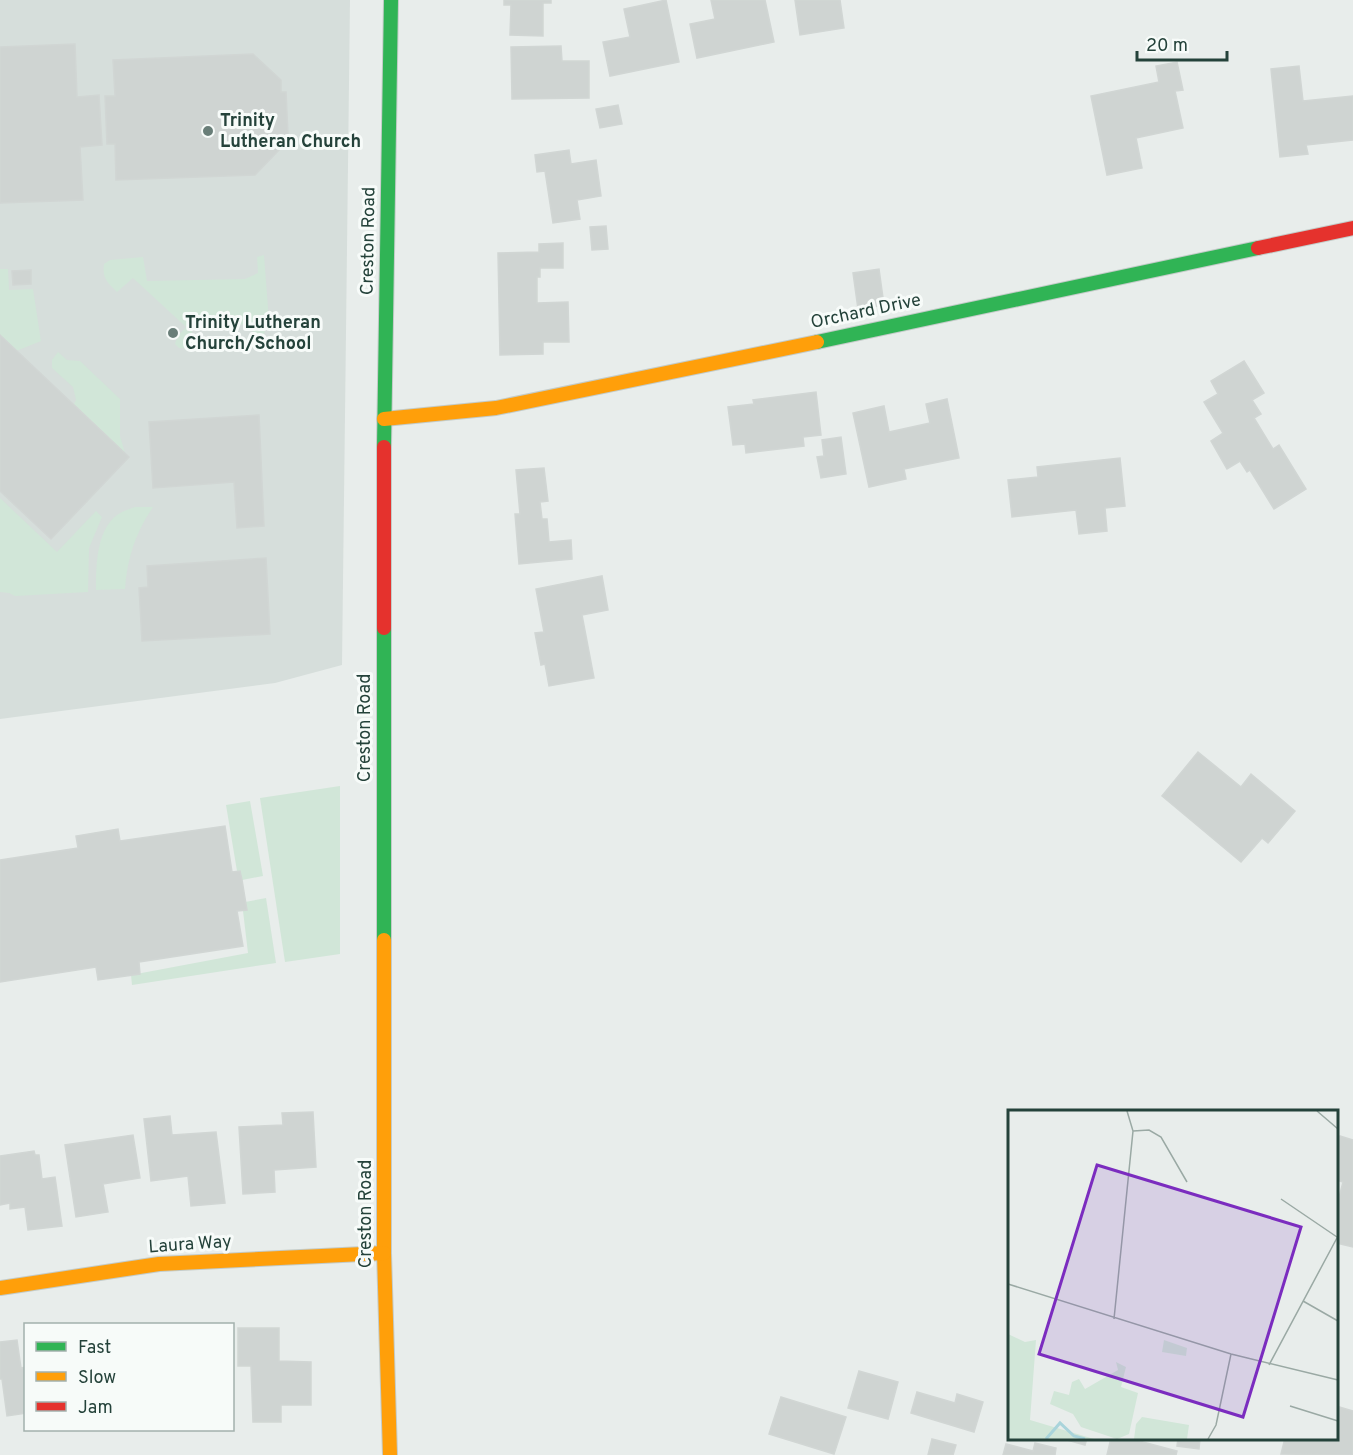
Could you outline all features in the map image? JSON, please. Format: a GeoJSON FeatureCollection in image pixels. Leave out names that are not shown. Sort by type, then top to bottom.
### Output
{"type":"FeatureCollection","features":[{"type":"Feature","properties":{"kind":"main road","name":"Creston Road"},"geometry":{"type":"LineString","coordinates":[[390,1455],[384,1252],[384,419],[391,0]]}},
{"type":"Feature","properties":{"kind":"main road","name":"Orchard Drive"},"geometry":{"type":"LineString","coordinates":[[384,419],[496,408],[576,393],[1353,228]]}},
{"type":"Feature","properties":{"kind":"main road","name":"Laura Way"},"geometry":{"type":"LineString","coordinates":[[0,1288],[159,1264],[384,1252]]}},
{"type":"Feature","properties":{"kind":"shaded area","name":"Trinity Lutheran Church/School"},"geometry":{"type":"Polygon","coordinates":[[[0,0],[350,0],[342,665],[275,683],[0,719],[0,0]]]}},
{"type":"Feature","properties":{"kind":"green space"},"geometry":{"type":"Polygon","coordinates":[[[264,255],[269,320],[264,334],[254,342],[253,324],[192,327],[192,348],[179,348],[175,344],[177,337],[186,327],[133,278],[117,292],[104,273],[104,264],[110,260],[143,257],[147,281],[245,279],[258,273],[257,257],[264,255]]]}},
{"type":"Feature","properties":{"kind":"green space"},"geometry":{"type":"Polygon","coordinates":[[[0,269],[8,269],[9,290],[33,289],[41,341],[16,351],[0,335],[0,269]]]}},
{"type":"Feature","properties":{"kind":"green space"},"geometry":{"type":"Polygon","coordinates":[[[58,352],[67,360],[80,361],[120,399],[120,436],[125,453],[74,404],[76,400],[73,387],[52,368],[52,360],[58,352]]]}},
{"type":"Feature","properties":{"kind":"green space"},"geometry":{"type":"Polygon","coordinates":[[[0,498],[57,552],[96,511],[102,517],[89,548],[88,592],[15,596],[0,592],[0,498]]]}},
{"type":"Feature","properties":{"kind":"green space"},"geometry":{"type":"Polygon","coordinates":[[[135,507],[153,507],[133,546],[125,589],[96,590],[97,558],[102,536],[113,518],[135,507]]]}},
{"type":"Feature","properties":{"kind":"green space"},"geometry":{"type":"Polygon","coordinates":[[[340,786],[340,954],[285,962],[260,798],[340,786]]]}},
{"type":"Feature","properties":{"kind":"green space"},"geometry":{"type":"Polygon","coordinates":[[[250,801],[263,876],[242,880],[240,871],[237,871],[226,805],[250,801]]]}},
{"type":"Feature","properties":{"kind":"green space"},"geometry":{"type":"Polygon","coordinates":[[[266,898],[276,963],[132,985],[131,975],[248,953],[243,911],[246,910],[245,902],[266,898]]]}},
{"type":"Feature","properties":{"kind":"building"},"geometry":{"type":"Polygon","coordinates":[[[504,0],[551,0],[551,3],[543,3],[543,36],[510,35],[511,5],[504,5],[504,0]]]}},
{"type":"Feature","properties":{"kind":"building"},"geometry":{"type":"Polygon","coordinates":[[[666,0],[679,62],[610,76],[603,42],[630,37],[624,9],[666,0]]]}},
{"type":"Feature","properties":{"kind":"building"},"geometry":{"type":"Polygon","coordinates":[[[711,0],[765,0],[774,42],[697,58],[690,24],[715,19],[711,0]]]}},
{"type":"Feature","properties":{"kind":"building"},"geometry":{"type":"Polygon","coordinates":[[[795,0],[840,0],[844,28],[800,35],[795,0]]]}},
{"type":"Feature","properties":{"kind":"building"},"geometry":{"type":"Polygon","coordinates":[[[75,44],[77,97],[99,95],[102,145],[80,147],[83,200],[0,203],[0,47],[75,44]]]}},
{"type":"Feature","properties":{"kind":"building"},"geometry":{"type":"Polygon","coordinates":[[[561,46],[562,61],[589,61],[589,98],[512,99],[511,47],[561,46]]]}},
{"type":"Feature","properties":{"kind":"building"},"geometry":{"type":"Polygon","coordinates":[[[253,54],[281,80],[281,92],[286,92],[288,135],[283,136],[282,147],[255,175],[116,180],[115,144],[107,144],[105,96],[115,96],[113,60],[253,54]]]}},
{"type":"Feature","properties":{"kind":"building"},"geometry":{"type":"Polygon","coordinates":[[[1177,62],[1183,90],[1175,91],[1183,128],[1136,138],[1142,168],[1107,175],[1091,96],[1159,82],[1156,66],[1177,62]]]}},
{"type":"Feature","properties":{"kind":"building"},"geometry":{"type":"Polygon","coordinates":[[[1299,66],[1303,101],[1353,96],[1353,140],[1306,145],[1308,154],[1280,157],[1271,69],[1299,66]]]}},
{"type":"Feature","properties":{"kind":"building"},"geometry":{"type":"Polygon","coordinates":[[[618,105],[622,124],[600,128],[596,109],[618,105]]]}},
{"type":"Feature","properties":{"kind":"building"},"geometry":{"type":"Polygon","coordinates":[[[569,150],[571,164],[596,160],[601,196],[577,200],[580,219],[553,223],[545,171],[537,172],[535,155],[569,150]]]}},
{"type":"Feature","properties":{"kind":"building"},"geometry":{"type":"Polygon","coordinates":[[[606,226],[608,249],[592,250],[590,227],[606,226]]]}},
{"type":"Feature","properties":{"kind":"building"},"geometry":{"type":"Polygon","coordinates":[[[563,243],[563,268],[540,268],[540,277],[537,277],[537,303],[568,302],[569,342],[543,342],[543,354],[500,355],[498,253],[539,252],[539,244],[563,243]]]}},
{"type":"Feature","properties":{"kind":"building"},"geometry":{"type":"Polygon","coordinates":[[[879,269],[884,305],[858,309],[853,273],[879,269]]]}},
{"type":"Feature","properties":{"kind":"building"},"geometry":{"type":"Polygon","coordinates":[[[31,270],[31,284],[13,285],[12,271],[31,270]]]}},
{"type":"Feature","properties":{"kind":"building"},"geometry":{"type":"Polygon","coordinates":[[[0,335],[129,457],[51,539],[0,491],[0,335]]]}},
{"type":"Feature","properties":{"kind":"building"},"geometry":{"type":"Polygon","coordinates":[[[1244,361],[1264,393],[1252,400],[1261,414],[1254,418],[1273,449],[1279,445],[1306,489],[1274,509],[1250,470],[1247,472],[1240,461],[1227,469],[1211,441],[1223,433],[1204,402],[1218,394],[1211,381],[1244,361]]]}},
{"type":"Feature","properties":{"kind":"building"},"geometry":{"type":"Polygon","coordinates":[[[816,392],[821,435],[803,437],[804,446],[746,453],[745,444],[733,445],[728,407],[754,404],[753,400],[816,392]]]}},
{"type":"Feature","properties":{"kind":"building"},"geometry":{"type":"Polygon","coordinates":[[[947,399],[959,458],[904,469],[906,479],[869,487],[853,413],[884,406],[889,432],[930,423],[926,404],[947,399]]]}},
{"type":"Feature","properties":{"kind":"building"},"geometry":{"type":"Polygon","coordinates":[[[259,415],[264,526],[237,528],[234,482],[153,488],[149,422],[259,415]]]}},
{"type":"Feature","properties":{"kind":"building"},"geometry":{"type":"Polygon","coordinates":[[[841,437],[846,474],[821,478],[817,457],[824,456],[822,440],[841,437]]]}},
{"type":"Feature","properties":{"kind":"building"},"geometry":{"type":"Polygon","coordinates":[[[1120,458],[1125,506],[1105,508],[1107,531],[1079,534],[1076,510],[1012,517],[1008,480],[1038,477],[1037,467],[1120,458]]]}},
{"type":"Feature","properties":{"kind":"building"},"geometry":{"type":"Polygon","coordinates":[[[544,468],[548,501],[540,502],[542,519],[547,519],[549,542],[571,540],[572,559],[519,564],[515,514],[520,514],[516,470],[544,468]]]}},
{"type":"Feature","properties":{"kind":"building"},"geometry":{"type":"Polygon","coordinates":[[[266,558],[270,634],[142,641],[139,588],[148,587],[147,566],[266,558]]]}},
{"type":"Feature","properties":{"kind":"building"},"geometry":{"type":"Polygon","coordinates":[[[602,576],[608,610],[582,615],[594,678],[549,686],[545,664],[541,665],[535,633],[544,632],[536,589],[602,576]]]}},
{"type":"Feature","properties":{"kind":"building"},"geometry":{"type":"Polygon","coordinates":[[[1198,752],[1241,787],[1251,774],[1295,811],[1268,843],[1262,838],[1241,862],[1162,796],[1198,752]]]}},
{"type":"Feature","properties":{"kind":"building"},"geometry":{"type":"Polygon","coordinates":[[[225,826],[232,872],[240,871],[247,910],[237,911],[243,946],[139,962],[140,974],[98,980],[96,967],[0,982],[0,860],[78,848],[76,836],[118,829],[120,841],[225,826]]]}},
{"type":"Feature","properties":{"kind":"building"},"geometry":{"type":"Polygon","coordinates":[[[313,1112],[316,1167],[274,1170],[275,1192],[243,1194],[239,1127],[283,1125],[282,1113],[313,1112]]]}},
{"type":"Feature","properties":{"kind":"building"},"geometry":{"type":"Polygon","coordinates":[[[170,1116],[172,1135],[216,1132],[225,1203],[191,1206],[188,1176],[151,1181],[144,1119],[170,1116]]]}},
{"type":"Feature","properties":{"kind":"building"},"geometry":{"type":"Polygon","coordinates":[[[133,1135],[140,1178],[103,1184],[108,1212],[76,1217],[65,1145],[133,1135]]]}},
{"type":"Feature","properties":{"kind":"building"},"geometry":{"type":"Polygon","coordinates":[[[1340,1136],[1353,1140],[1353,1247],[1338,1243],[1338,1201],[1343,1182],[1338,1181],[1340,1136]]]}},
{"type":"Feature","properties":{"kind":"building"},"geometry":{"type":"Polygon","coordinates":[[[34,1151],[35,1155],[39,1155],[42,1179],[55,1177],[62,1226],[28,1230],[25,1207],[10,1209],[10,1203],[0,1205],[0,1156],[34,1151]]]}},
{"type":"Feature","properties":{"kind":"building"},"geometry":{"type":"Polygon","coordinates":[[[238,1328],[279,1328],[279,1361],[311,1362],[311,1405],[281,1405],[281,1422],[253,1422],[251,1366],[238,1366],[238,1328]]]}},
{"type":"Feature","properties":{"kind":"building"},"geometry":{"type":"Polygon","coordinates":[[[17,1340],[21,1368],[24,1367],[24,1413],[7,1416],[2,1379],[0,1379],[0,1342],[17,1340]]]}},
{"type":"Feature","properties":{"kind":"building"},"geometry":{"type":"Polygon","coordinates":[[[859,1371],[898,1382],[888,1419],[848,1408],[859,1371]]]}},
{"type":"Feature","properties":{"kind":"building"},"geometry":{"type":"Polygon","coordinates":[[[917,1392],[955,1403],[957,1394],[983,1402],[974,1432],[911,1413],[917,1392]]]}},
{"type":"Feature","properties":{"kind":"building"},"geometry":{"type":"Polygon","coordinates":[[[781,1397],[846,1417],[834,1454],[769,1434],[781,1397]]]}},
{"type":"Feature","properties":{"kind":"building"},"geometry":{"type":"Polygon","coordinates":[[[1338,1407],[1353,1411],[1353,1455],[1281,1454],[1284,1440],[1338,1440],[1338,1407]]]}},
{"type":"Feature","properties":{"kind":"building"},"geometry":{"type":"Polygon","coordinates":[[[932,1439],[956,1445],[953,1455],[928,1455],[932,1439]]]}},
{"type":"Feature","properties":{"kind":"building"},"geometry":{"type":"Polygon","coordinates":[[[1067,1440],[1086,1440],[1085,1445],[1067,1440]]]}},
{"type":"Feature","properties":{"kind":"building"},"geometry":{"type":"Polygon","coordinates":[[[1111,1440],[1136,1440],[1177,1451],[1176,1455],[1107,1455],[1111,1440]]]}},
{"type":"Feature","properties":{"kind":"building"},"geometry":{"type":"Polygon","coordinates":[[[1178,1440],[1200,1440],[1199,1449],[1177,1446],[1178,1440]]]}},
{"type":"Feature","properties":{"kind":"building"},"geometry":{"type":"Polygon","coordinates":[[[1035,1443],[1056,1448],[1055,1455],[1003,1455],[1006,1444],[1033,1451],[1035,1443]]]}},
{"type":"Feature","properties":{"kind":"traffic: fast"},"geometry":{"type":"LineString","coordinates":[[384,447],[391,0]]}},
{"type":"Feature","properties":{"kind":"traffic: fast"},"geometry":{"type":"LineString","coordinates":[[817,342],[1258,248]]}},
{"type":"Feature","properties":{"kind":"traffic: fast"},"geometry":{"type":"LineString","coordinates":[[384,628],[384,940]]}},
{"type":"Feature","properties":{"kind":"traffic: slow"},"geometry":{"type":"LineString","coordinates":[[384,419],[496,408],[817,342]]}},
{"type":"Feature","properties":{"kind":"traffic: slow"},"geometry":{"type":"LineString","coordinates":[[384,940],[384,1253],[390,1455]]}},
{"type":"Feature","properties":{"kind":"traffic: slow"},"geometry":{"type":"LineString","coordinates":[[0,1288],[159,1264],[384,1253]]}},
{"type":"Feature","properties":{"kind":"traffic: jam"},"geometry":{"type":"LineString","coordinates":[[1258,248],[1353,228]]}},
{"type":"Feature","properties":{"kind":"traffic: jam"},"geometry":{"type":"LineString","coordinates":[[384,447],[384,628]]}},
{"type":"Feature","properties":{"kind":"place","name":"Trinity Lutheran Church"},"geometry":{"type":"Point","coordinates":[208,131]}},
{"type":"Feature","properties":{"kind":"place","name":"Trinity Lutheran Church/School"},"geometry":{"type":"Point","coordinates":[173,333]}}]}
